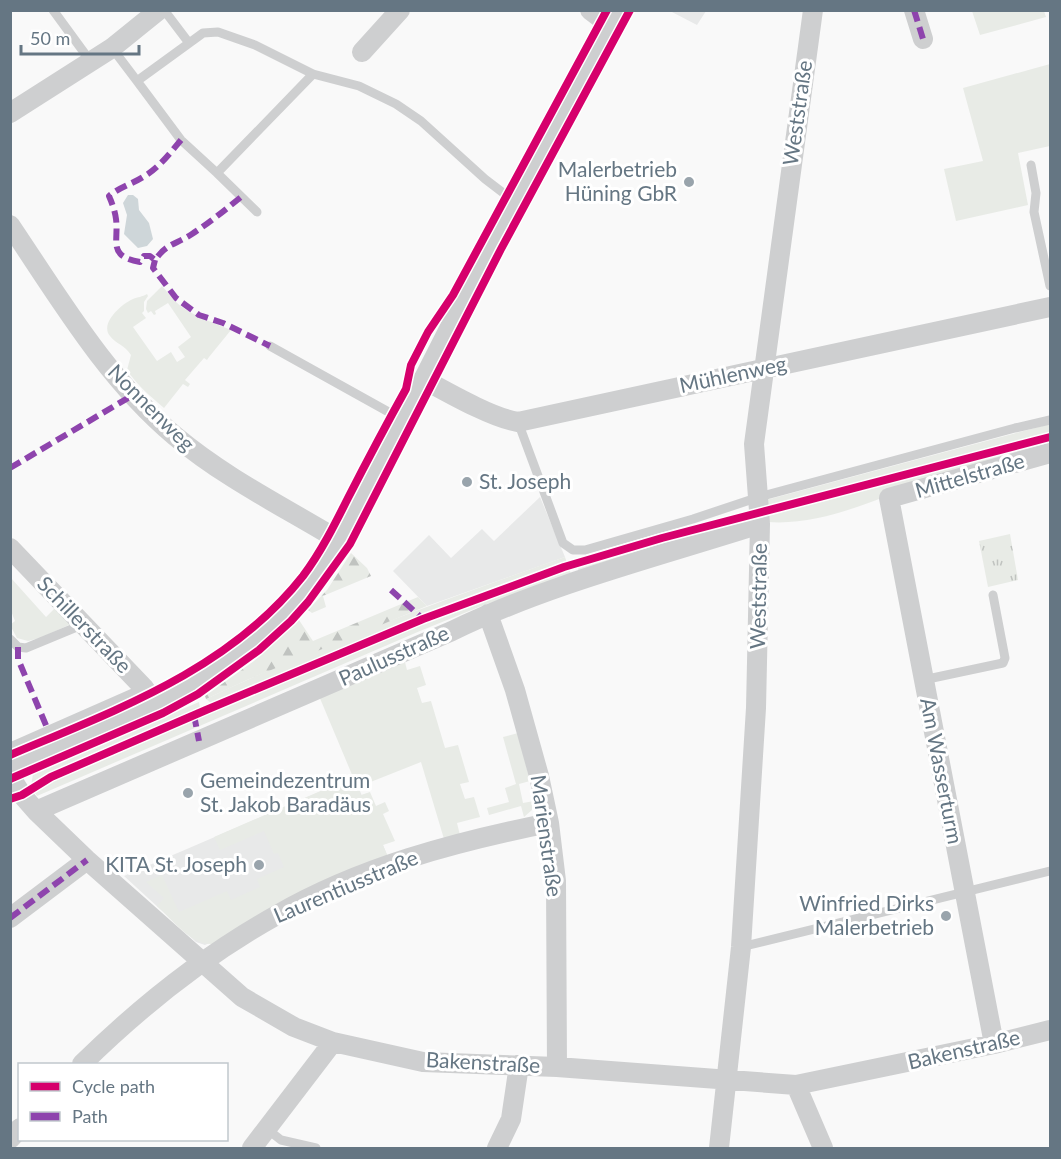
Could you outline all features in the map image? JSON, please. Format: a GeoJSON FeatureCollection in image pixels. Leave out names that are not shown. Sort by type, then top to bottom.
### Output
{"type":"FeatureCollection","features":[{"type":"Feature","properties":{"kind":"street"},"geometry":{"type":"LineString","coordinates":[[10,113],[112,48],[159,10]]}},
{"type":"Feature","properties":{"kind":"street"},"geometry":{"type":"LineString","coordinates":[[362,52],[400,10]]}},
{"type":"Feature","properties":{"kind":"street"},"geometry":{"type":"LineString","coordinates":[[10,768],[150,696],[193,685],[251,643],[308,585],[340,541],[515,202],[615,18],[590,10]]}},
{"type":"Feature","properties":{"kind":"street","name":"Weststraße"},"geometry":{"type":"LineString","coordinates":[[719,1149],[741,947],[756,708],[760,524],[754,444],[813,10]]}},
{"type":"Feature","properties":{"kind":"street"},"geometry":{"type":"LineString","coordinates":[[914,10],[923,39]]}},
{"type":"Feature","properties":{"kind":"street","name":"Nonnenweg"},"geometry":{"type":"LineString","coordinates":[[10,225],[92,347],[146,409],[205,460],[340,541]]}},
{"type":"Feature","properties":{"kind":"street","name":"Mühlenweg"},"geometry":{"type":"LineString","coordinates":[[518,422],[1050,308]]}},
{"type":"Feature","properties":{"kind":"street"},"geometry":{"type":"LineString","coordinates":[[423,379],[454,396],[518,422]]}},
{"type":"Feature","properties":{"kind":"street","name":"Mittelstraße"},"geometry":{"type":"LineString","coordinates":[[889,498],[1050,453]]}},
{"type":"Feature","properties":{"kind":"street","name":"Am Wasserturm"},"geometry":{"type":"LineString","coordinates":[[889,498],[994,1044]]}},
{"type":"Feature","properties":{"kind":"street","name":"Paulusstraße"},"geometry":{"type":"LineString","coordinates":[[36,812],[488,614],[536,595],[760,524]]}},
{"type":"Feature","properties":{"kind":"street","name":"Schillerstraße"},"geometry":{"type":"LineString","coordinates":[[10,548],[150,696]]}},
{"type":"Feature","properties":{"kind":"street","name":"Marienstraße"},"geometry":{"type":"LineString","coordinates":[[488,614],[518,701],[539,776],[549,824],[556,881],[556,1067]]}},
{"type":"Feature","properties":{"kind":"street","name":"Bakenstraße"},"geometry":{"type":"LineString","coordinates":[[10,776],[36,812],[242,997],[294,1026],[333,1042],[423,1062],[556,1067],[796,1085],[994,1044],[1050,1030]]}},
{"type":"Feature","properties":{"kind":"street","name":"Laurentiusstraße"},"geometry":{"type":"LineString","coordinates":[[84,1063],[117,1030],[201,962],[277,914],[369,873],[472,840],[549,824]]}},
{"type":"Feature","properties":{"kind":"street"},"geometry":{"type":"LineString","coordinates":[[10,918],[87,860]]}},
{"type":"Feature","properties":{"kind":"street"},"geometry":{"type":"LineString","coordinates":[[252,1149],[333,1042]]}},
{"type":"Feature","properties":{"kind":"street"},"geometry":{"type":"LineString","coordinates":[[497,1149],[511,1119],[519,1065]]}},
{"type":"Feature","properties":{"kind":"street"},"geometry":{"type":"LineString","coordinates":[[796,1085],[824,1149]]}},
{"type":"Feature","properties":{"kind":"lane"},"geometry":{"type":"LineString","coordinates":[[53,10],[91,62]]}},
{"type":"Feature","properties":{"kind":"lane"},"geometry":{"type":"LineString","coordinates":[[164,10],[189,44]]}},
{"type":"Feature","properties":{"kind":"lane"},"geometry":{"type":"LineString","coordinates":[[137,81],[203,33],[218,32],[255,45],[313,74],[359,86],[396,104],[422,121],[515,202]]}},
{"type":"Feature","properties":{"kind":"lane"},"geometry":{"type":"LineString","coordinates":[[112,48],[181,140],[257,212]]}},
{"type":"Feature","properties":{"kind":"lane"},"geometry":{"type":"LineString","coordinates":[[217,173],[313,74]]}},
{"type":"Feature","properties":{"kind":"lane"},"geometry":{"type":"LineString","coordinates":[[1031,165],[1036,193],[1034,212],[1050,286]]}},
{"type":"Feature","properties":{"kind":"lane"},"geometry":{"type":"LineString","coordinates":[[270,346],[403,420]]}},
{"type":"Feature","properties":{"kind":"lane"},"geometry":{"type":"LineString","coordinates":[[518,422],[563,543],[573,550],[585,550],[759,497],[1050,420]]}},
{"type":"Feature","properties":{"kind":"lane"},"geometry":{"type":"LineString","coordinates":[[923,680],[1003,663],[1005,658],[993,595]]}},
{"type":"Feature","properties":{"kind":"lane"},"geometry":{"type":"LineString","coordinates":[[10,639],[18,647],[26,648],[84,624]]}},
{"type":"Feature","properties":{"kind":"lane"},"geometry":{"type":"LineString","coordinates":[[10,747],[150,696]]}},
{"type":"Feature","properties":{"kind":"lane"},"geometry":{"type":"LineString","coordinates":[[741,947],[1050,871]]}},
{"type":"Feature","properties":{"kind":"lane"},"geometry":{"type":"LineString","coordinates":[[267,1129],[281,1140],[316,1149]]}},
{"type":"Feature","properties":{"kind":"shaded area"},"geometry":{"type":"Polygon","coordinates":[[[670,11],[706,11],[697,25],[670,11]]]}},
{"type":"Feature","properties":{"kind":"shaded area"},"geometry":{"type":"Polygon","coordinates":[[[128,195],[133,195],[138,199],[139,210],[149,223],[153,239],[147,246],[138,248],[124,234],[127,215],[123,203],[128,195]]]}},
{"type":"Feature","properties":{"kind":"shaded area"},"geometry":{"type":"Polygon","coordinates":[[[540,497],[565,557],[427,606],[393,571],[429,535],[451,558],[482,529],[494,541],[540,497]]]}},
{"type":"Feature","properties":{"kind":"shaded area","name":"KITA St. Joseph"},"geometry":{"type":"Polygon","coordinates":[[[354,777],[388,857],[205,945],[196,942],[124,876],[354,777]]]}},
{"type":"Feature","properties":{"kind":"green space"},"geometry":{"type":"Polygon","coordinates":[[[972,11],[1044,11],[1046,17],[980,35],[972,11]]]}},
{"type":"Feature","properties":{"kind":"green space"},"geometry":{"type":"Polygon","coordinates":[[[1050,64],[1050,146],[1018,153],[1028,205],[956,221],[944,169],[983,161],[963,88],[1050,64]]]}},
{"type":"Feature","properties":{"kind":"green space"},"geometry":{"type":"Polygon","coordinates":[[[162,286],[179,305],[231,330],[207,360],[204,358],[185,380],[190,384],[188,387],[183,384],[164,408],[127,370],[131,355],[112,339],[107,331],[110,320],[118,309],[129,301],[147,294],[142,313],[146,318],[133,327],[157,361],[171,352],[177,362],[185,357],[178,347],[191,337],[168,303],[155,311],[154,315],[151,311],[148,313],[146,309],[147,301],[162,286]]]}},
{"type":"Feature","properties":{"kind":"green space"},"geometry":{"type":"Polygon","coordinates":[[[1050,424],[1050,432],[767,506],[766,500],[1050,424]]]}},
{"type":"Feature","properties":{"kind":"green space"},"geometry":{"type":"Polygon","coordinates":[[[1050,441],[1050,449],[884,497],[842,512],[798,521],[768,522],[768,515],[1050,441]]]}},
{"type":"Feature","properties":{"kind":"green space"},"geometry":{"type":"Polygon","coordinates":[[[752,519],[580,574],[577,567],[661,542],[752,519]]]}},
{"type":"Feature","properties":{"kind":"green space"},"geometry":{"type":"Polygon","coordinates":[[[1010,534],[1018,580],[988,587],[979,541],[1010,534]]]}},
{"type":"Feature","properties":{"kind":"green space"},"geometry":{"type":"Polygon","coordinates":[[[351,553],[367,568],[371,576],[323,596],[326,607],[312,613],[308,610],[327,590],[351,553]]]}},
{"type":"Feature","properties":{"kind":"green space"},"geometry":{"type":"Polygon","coordinates":[[[565,557],[567,563],[394,627],[218,702],[211,703],[206,699],[339,641],[565,557]]]}},
{"type":"Feature","properties":{"kind":"green space"},"geometry":{"type":"Polygon","coordinates":[[[569,569],[572,576],[484,605],[37,796],[35,793],[57,778],[424,623],[569,569]]]}},
{"type":"Feature","properties":{"kind":"green space"},"geometry":{"type":"Polygon","coordinates":[[[11,578],[46,617],[55,608],[71,624],[40,638],[28,641],[17,638],[10,625],[15,621],[11,611],[11,578]]]}},
{"type":"Feature","properties":{"kind":"green space"},"geometry":{"type":"Polygon","coordinates":[[[418,597],[427,606],[206,699],[205,696],[254,661],[299,620],[313,641],[418,597]]]}},
{"type":"Feature","properties":{"kind":"green space"},"geometry":{"type":"Polygon","coordinates":[[[404,658],[407,670],[420,666],[426,685],[417,688],[422,703],[431,701],[445,748],[458,745],[469,782],[460,784],[465,799],[474,797],[480,817],[457,823],[460,835],[444,839],[421,762],[358,787],[361,795],[370,792],[376,806],[385,802],[389,811],[383,814],[395,841],[383,845],[388,857],[214,944],[206,944],[190,937],[157,906],[164,898],[146,882],[162,875],[179,912],[227,891],[231,900],[260,887],[257,879],[284,867],[278,853],[274,854],[264,831],[220,850],[214,837],[353,777],[319,696],[404,658]]]}},
{"type":"Feature","properties":{"kind":"green space"},"geometry":{"type":"Polygon","coordinates":[[[199,702],[200,708],[54,772],[31,786],[33,774],[199,702]]]}},
{"type":"Feature","properties":{"kind":"green space"},"geometry":{"type":"Polygon","coordinates":[[[518,733],[530,781],[519,784],[523,803],[534,801],[532,810],[524,817],[521,806],[489,815],[487,808],[509,802],[505,788],[516,784],[503,737],[518,733]]]}},
{"type":"Feature","properties":{"kind":"marked path"},"geometry":{"type":"LineString","coordinates":[[914,10],[923,39]]}},
{"type":"Feature","properties":{"kind":"marked path"},"geometry":{"type":"LineString","coordinates":[[181,140],[154,169],[109,196],[116,219],[117,247],[123,256],[140,262],[144,256],[150,256],[155,260],[167,247],[198,230],[241,197]]}},
{"type":"Feature","properties":{"kind":"marked path"},"geometry":{"type":"LineString","coordinates":[[155,260],[153,268],[176,298],[199,315],[223,323],[270,346]]}},
{"type":"Feature","properties":{"kind":"marked path"},"geometry":{"type":"LineString","coordinates":[[10,468],[133,395]]}},
{"type":"Feature","properties":{"kind":"marked path"},"geometry":{"type":"LineString","coordinates":[[391,590],[423,619]]}},
{"type":"Feature","properties":{"kind":"marked path"},"geometry":{"type":"LineString","coordinates":[[18,647],[18,659],[48,730]]}},
{"type":"Feature","properties":{"kind":"marked path"},"geometry":{"type":"LineString","coordinates":[[194,715],[199,741]]}},
{"type":"Feature","properties":{"kind":"marked path"},"geometry":{"type":"LineString","coordinates":[[10,918],[87,860]]}},
{"type":"Feature","properties":{"kind":"cycle path"},"geometry":{"type":"LineString","coordinates":[[10,755],[130,703],[206,662],[274,609],[303,576],[327,538],[406,389],[411,365],[428,332],[453,295],[607,10]]}},
{"type":"Feature","properties":{"kind":"cycle path"},"geometry":{"type":"LineString","coordinates":[[10,779],[163,713],[198,694],[259,650],[308,602],[350,544],[501,249],[630,10]]}},
{"type":"Feature","properties":{"kind":"cycle path"},"geometry":{"type":"LineString","coordinates":[[10,799],[22,795],[51,777],[423,619],[564,567],[662,538],[1050,437]]}},
{"type":"Feature","properties":{"kind":"place","name":"Malerbetrieb Hüning GbR"},"geometry":{"type":"Point","coordinates":[689,182]}},
{"type":"Feature","properties":{"kind":"place","name":"St. Joseph"},"geometry":{"type":"Point","coordinates":[467,482]}},
{"type":"Feature","properties":{"kind":"place","name":"Gemeindezentrum St. Jakob Baradäus"},"geometry":{"type":"Point","coordinates":[188,793]}},
{"type":"Feature","properties":{"kind":"place","name":"KITA St. Joseph"},"geometry":{"type":"Point","coordinates":[259,865]}},
{"type":"Feature","properties":{"kind":"place","name":"Winfried Dirks Malerbetrieb"},"geometry":{"type":"Point","coordinates":[946,916]}}]}
